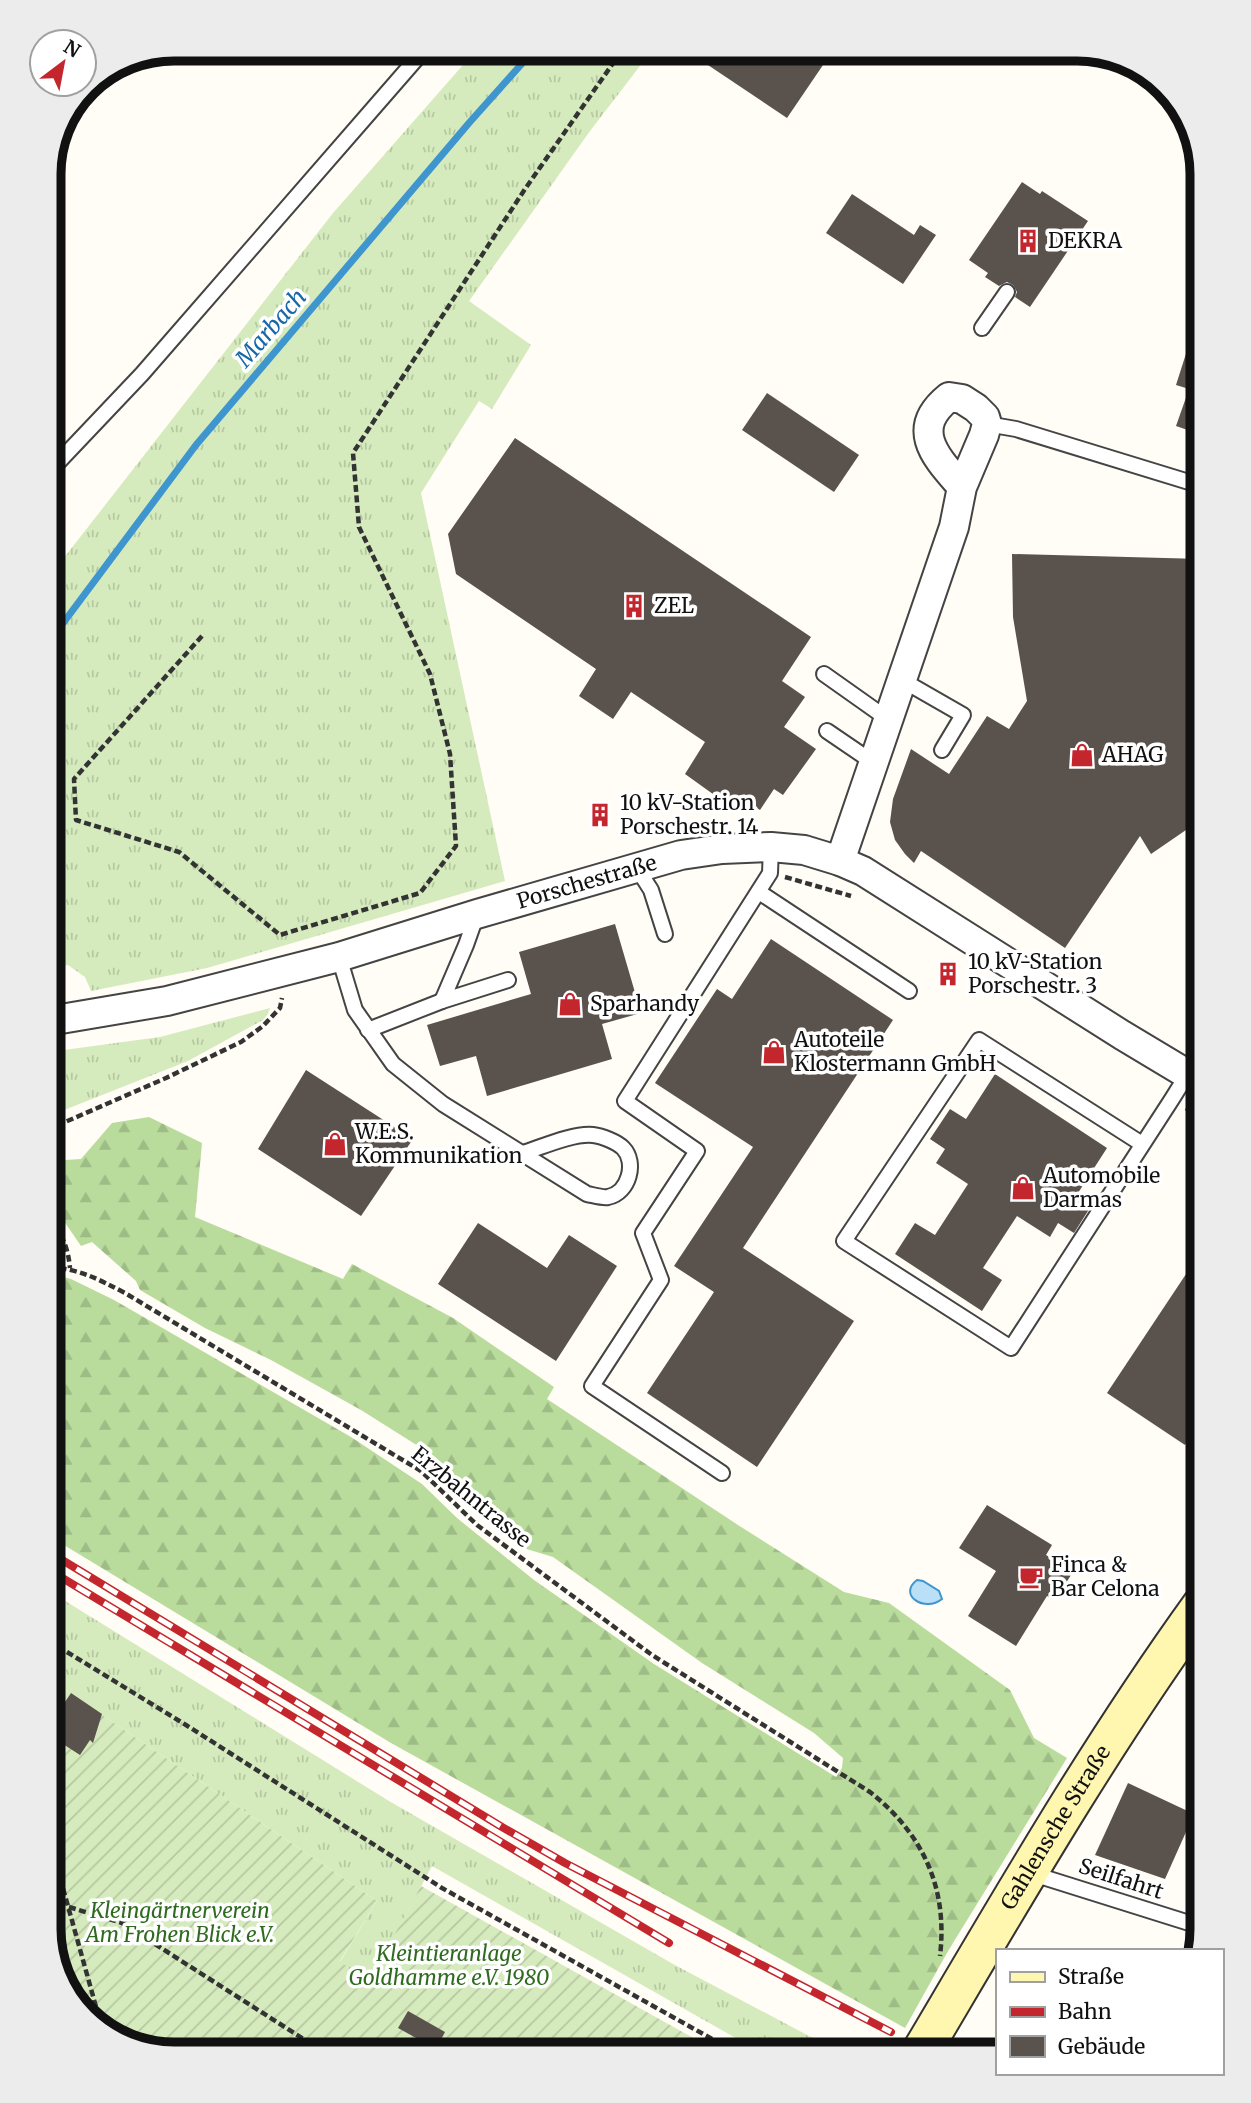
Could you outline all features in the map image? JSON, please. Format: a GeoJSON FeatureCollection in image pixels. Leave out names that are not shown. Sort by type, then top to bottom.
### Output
{"type":"FeatureCollection","features":[{"type":"Feature","properties":{"kind":"street"},"geometry":{"type":"LineString","coordinates":[[840,861],[954,527],[962,487],[987,424],[976,408],[962,399],[949,397],[937,407],[929,422],[928,438],[934,455],[962,487]]}},
{"type":"Feature","properties":{"kind":"street","name":"Porschestraße"},"geometry":{"type":"LineString","coordinates":[[61,1019],[167,1001],[339,957],[681,855],[722,849],[770,860],[804,850],[840,861],[888,885],[1187,1086]]}},
{"type":"Feature","properties":{"kind":"street","name":"Gahlensche Straße"},"geometry":{"type":"LineString","coordinates":[[927,2042],[1120,1723],[1190,1622]]}},
{"type":"Feature","properties":{"kind":"lane"},"geometry":{"type":"LineString","coordinates":[[61,459],[142,374],[415,61]]}},
{"type":"Feature","properties":{"kind":"lane"},"geometry":{"type":"LineString","coordinates":[[982,328],[1007,292]]}},
{"type":"Feature","properties":{"kind":"lane"},"geometry":{"type":"LineString","coordinates":[[987,424],[1016,429],[1190,482]]}},
{"type":"Feature","properties":{"kind":"lane"},"geometry":{"type":"LineString","coordinates":[[824,674],[890,720]]}},
{"type":"Feature","properties":{"kind":"lane"},"geometry":{"type":"LineString","coordinates":[[902,680],[963,715],[942,750]]}},
{"type":"Feature","properties":{"kind":"lane"},"geometry":{"type":"LineString","coordinates":[[827,731],[874,763]]}},
{"type":"Feature","properties":{"kind":"lane"},"geometry":{"type":"LineString","coordinates":[[722,1473],[592,1386],[662,1280],[643,1233],[697,1150],[625,1101],[759,892],[770,860]]}},
{"type":"Feature","properties":{"kind":"lane"},"geometry":{"type":"LineString","coordinates":[[637,868],[651,890],[665,934]]}},
{"type":"Feature","properties":{"kind":"lane"},"geometry":{"type":"LineString","coordinates":[[759,892],[909,991]]}},
{"type":"Feature","properties":{"kind":"lane"},"geometry":{"type":"LineString","coordinates":[[442,1001],[477,914]]}},
{"type":"Feature","properties":{"kind":"lane"},"geometry":{"type":"LineString","coordinates":[[339,957],[355,1010],[368,1030],[393,1064],[443,1104],[587,1194],[608,1198],[621,1191],[629,1178],[630,1160],[623,1148],[592,1135],[523,1153]]}},
{"type":"Feature","properties":{"kind":"lane"},"geometry":{"type":"LineString","coordinates":[[368,1030],[442,1001],[508,980]]}},
{"type":"Feature","properties":{"kind":"lane"},"geometry":{"type":"LineString","coordinates":[[1142,1144],[979,1040],[844,1241],[1011,1348],[1142,1144],[1187,1086]]}},
{"type":"Feature","properties":{"kind":"lane","name":"Seilfahrt"},"geometry":{"type":"LineString","coordinates":[[1028,1872],[1190,1923]]}},
{"type":"Feature","properties":{"kind":"path"},"geometry":{"type":"LineString","coordinates":[[202,636],[74,779],[76,820],[179,852],[280,935],[420,893],[456,846],[450,754],[430,674],[359,527],[353,453],[525,189],[615,61]]}},
{"type":"Feature","properties":{"kind":"path"},"geometry":{"type":"LineString","coordinates":[[770,860],[859,898]]}},
{"type":"Feature","properties":{"kind":"path"},"geometry":{"type":"LineString","coordinates":[[61,1124],[241,1042],[263,1026],[280,1008],[288,970]]}},
{"type":"Feature","properties":{"kind":"path"},"geometry":{"type":"LineString","coordinates":[[61,1234],[69,1252],[70,1268]]}},
{"type":"Feature","properties":{"kind":"path","name":"Erzbahntrasse"},"geometry":{"type":"LineString","coordinates":[[61,1268],[88,1274],[125,1293],[421,1471],[477,1524],[652,1655],[839,1772],[890,1808],[909,1830],[924,1855],[935,1882],[943,1936],[940,1964]]}},
{"type":"Feature","properties":{"kind":"path"},"geometry":{"type":"LineString","coordinates":[[61,1649],[186,1725],[442,1888],[718,2042]]}},
{"type":"Feature","properties":{"kind":"path"},"geometry":{"type":"LineString","coordinates":[[61,1879],[97,2011]]}},
{"type":"Feature","properties":{"kind":"path"},"geometry":{"type":"LineString","coordinates":[[69,1907],[122,1923],[308,2042]]}},
{"type":"Feature","properties":{"kind":"green space"},"geometry":{"type":"Polygon","coordinates":[[[466,61],[644,61],[590,131],[469,301],[531,345],[492,409],[479,401],[421,493],[505,881],[207,968],[91,991],[85,977],[68,965],[61,966],[61,562],[333,213],[466,61]]]}},
{"type":"Feature","properties":{"kind":"green space"},"geometry":{"type":"Polygon","coordinates":[[[270,1008],[263,1020],[188,1061],[61,1111],[61,1050],[160,1037],[270,1008]]]}},
{"type":"Feature","properties":{"kind":"green space"},"geometry":{"type":"Polygon","coordinates":[[[149,1117],[202,1143],[195,1217],[343,1279],[352,1264],[453,1318],[554,1387],[547,1399],[844,1592],[889,1603],[1010,1690],[1034,1738],[1067,1758],[948,1951],[905,2028],[391,1743],[61,1543],[61,1276],[114,1300],[351,1437],[422,1484],[457,1518],[534,1580],[654,1664],[836,1777],[842,1768],[843,1758],[814,1733],[702,1663],[553,1557],[520,1547],[479,1511],[470,1490],[434,1456],[361,1410],[271,1360],[205,1328],[140,1290],[136,1281],[92,1242],[81,1246],[61,1217],[61,1160],[81,1159],[112,1123],[149,1117]]]}},
{"type":"Feature","properties":{"kind":"green space"},"geometry":{"type":"Polygon","coordinates":[[[61,1598],[389,1801],[673,1964],[820,2042],[743,2042],[432,1866],[368,1985],[340,1962],[377,1901],[61,1687],[61,1598]]]}},
{"type":"Feature","properties":{"kind":"green space","name":"Kleingärtnerverein Am Frohen Blick e.V."},"geometry":{"type":"Polygon","coordinates":[[[61,1687],[377,1901],[340,1961],[367,1985],[421,1886],[700,2042],[167,2042],[138,2036],[111,2023],[80,1992],[63,1951],[61,1687]]]}},
{"type":"Feature","properties":{"kind":"water"},"geometry":{"type":"Polygon","coordinates":[[[917,1580],[939,1591],[942,1599],[928,1604],[916,1600],[910,1591],[917,1580]]]}},
{"type":"Feature","properties":{"kind":"building"},"geometry":{"type":"Polygon","coordinates":[[[702,61],[817,61],[823,65],[787,118],[702,61]]]}},
{"type":"Feature","properties":{"kind":"building","name":"DEKRA"},"geometry":{"type":"Polygon","coordinates":[[[1022,182],[1040,194],[1042,191],[1088,221],[1030,307],[1015,297],[1017,292],[1013,285],[1007,282],[999,286],[985,277],[988,273],[969,260],[1022,182]]]}},
{"type":"Feature","properties":{"kind":"building"},"geometry":{"type":"Polygon","coordinates":[[[852,194],[914,235],[920,225],[936,235],[903,284],[826,233],[852,194]]]}},
{"type":"Feature","properties":{"kind":"building"},"geometry":{"type":"Polygon","coordinates":[[[1190,341],[1190,431],[1176,426],[1189,389],[1176,385],[1190,341]]]}},
{"type":"Feature","properties":{"kind":"building"},"geometry":{"type":"Polygon","coordinates":[[[767,393],[859,455],[834,492],[742,430],[767,393]]]}},
{"type":"Feature","properties":{"kind":"building","name":"ZEL"},"geometry":{"type":"Polygon","coordinates":[[[515,438],[811,637],[782,681],[805,697],[784,727],[816,749],[783,795],[774,789],[760,810],[739,796],[731,807],[685,774],[705,742],[631,692],[613,719],[579,696],[596,669],[456,574],[448,534],[515,438]]]}},
{"type":"Feature","properties":{"kind":"building","name":"AHAG"},"geometry":{"type":"Polygon","coordinates":[[[1012,554],[1190,559],[1190,827],[1151,854],[1140,836],[1065,948],[921,851],[914,863],[895,840],[890,822],[893,799],[911,749],[949,774],[987,716],[1009,729],[1027,701],[1013,617],[1012,554]]]}},
{"type":"Feature","properties":{"kind":"building","name":"Sparhandy"},"geometry":{"type":"Polygon","coordinates":[[[615,924],[641,1013],[602,1024],[612,1059],[487,1096],[476,1056],[440,1066],[427,1025],[531,994],[519,952],[615,924]]]}},
{"type":"Feature","properties":{"kind":"building"},"geometry":{"type":"Polygon","coordinates":[[[771,939],[893,1020],[743,1248],[854,1321],[757,1467],[647,1393],[714,1292],[674,1266],[753,1147],[655,1083],[717,989],[732,999],[771,939]]]}},
{"type":"Feature","properties":{"kind":"building","name":"W.E.S. Kommunikation"},"geometry":{"type":"Polygon","coordinates":[[[306,1070],[413,1139],[361,1216],[258,1149],[306,1070]]]}},
{"type":"Feature","properties":{"kind":"building","name":"Automobile Darmas"},"geometry":{"type":"Polygon","coordinates":[[[995,1074],[1107,1148],[1078,1193],[1093,1203],[1074,1233],[1058,1223],[1050,1237],[1017,1216],[983,1268],[1002,1280],[982,1311],[895,1254],[915,1223],[935,1235],[968,1184],[936,1163],[945,1149],[930,1139],[950,1109],[966,1119],[995,1074]]]}},
{"type":"Feature","properties":{"kind":"building"},"geometry":{"type":"Polygon","coordinates":[[[478,1223],[547,1268],[569,1235],[617,1266],[556,1361],[438,1284],[478,1223]]]}},
{"type":"Feature","properties":{"kind":"building"},"geometry":{"type":"Polygon","coordinates":[[[1190,1268],[1190,1437],[1185,1445],[1107,1393],[1190,1268]]]}},
{"type":"Feature","properties":{"kind":"building","name":"Finca & Bar Celona"},"geometry":{"type":"Polygon","coordinates":[[[987,1505],[1052,1545],[1046,1555],[1073,1572],[1062,1589],[1056,1585],[1049,1597],[1047,1596],[1016,1646],[968,1616],[996,1571],[959,1548],[987,1505]]]}},
{"type":"Feature","properties":{"kind":"building"},"geometry":{"type":"Polygon","coordinates":[[[71,1693],[102,1714],[93,1743],[90,1740],[80,1755],[61,1743],[61,1708],[71,1693]]]}},
{"type":"Feature","properties":{"kind":"building"},"geometry":{"type":"Polygon","coordinates":[[[1128,1783],[1190,1812],[1190,1823],[1165,1879],[1095,1855],[1128,1783]]]}},
{"type":"Feature","properties":{"kind":"building"},"geometry":{"type":"Polygon","coordinates":[[[408,2011],[445,2032],[440,2042],[423,2042],[398,2028],[408,2011]]]}},
{"type":"Feature","properties":{"kind":"waterway","name":"Marbach"},"geometry":{"type":"LineString","coordinates":[[61,626],[196,445],[524,61]]}},
{"type":"Feature","properties":{"kind":"railway"},"geometry":{"type":"LineString","coordinates":[[61,1559],[565,1863],[891,2032]]}},
{"type":"Feature","properties":{"kind":"railway"},"geometry":{"type":"LineString","coordinates":[[61,1577],[669,1943]]}},
{"type":"Feature","properties":{"kind":"place","name":"DEKRA"},"geometry":{"type":"Point","coordinates":[1028,241]}},
{"type":"Feature","properties":{"kind":"place","name":"ZEL"},"geometry":{"type":"Point","coordinates":[634,606]}},
{"type":"Feature","properties":{"kind":"place","name":"AHAG"},"geometry":{"type":"Point","coordinates":[1082,755]}},
{"type":"Feature","properties":{"kind":"place","name":"10 kV-Station Porschestr. 14"},"geometry":{"type":"Point","coordinates":[600,815]}},
{"type":"Feature","properties":{"kind":"place","name":"10 kV-Station Porschestr. 3"},"geometry":{"type":"Point","coordinates":[948,974]}},
{"type":"Feature","properties":{"kind":"place","name":"Sparhandy"},"geometry":{"type":"Point","coordinates":[570,1004]}},
{"type":"Feature","properties":{"kind":"place","name":"Autoteile Klostermann GmbH"},"geometry":{"type":"Point","coordinates":[774,1052]}},
{"type":"Feature","properties":{"kind":"place","name":"W.E.S. Kommunikation"},"geometry":{"type":"Point","coordinates":[335,1144]}},
{"type":"Feature","properties":{"kind":"place","name":"Automobile Darmas"},"geometry":{"type":"Point","coordinates":[1023,1188]}},
{"type":"Feature","properties":{"kind":"place","name":"Finca & Bar Celona"},"geometry":{"type":"Point","coordinates":[1031,1577]}},
{"type":"Feature","properties":{"kind":"park label","name":"Kleintieranlage Goldhamme e.V. 1980"},"geometry":{"type":"Point","coordinates":[449,1966]}}]}
